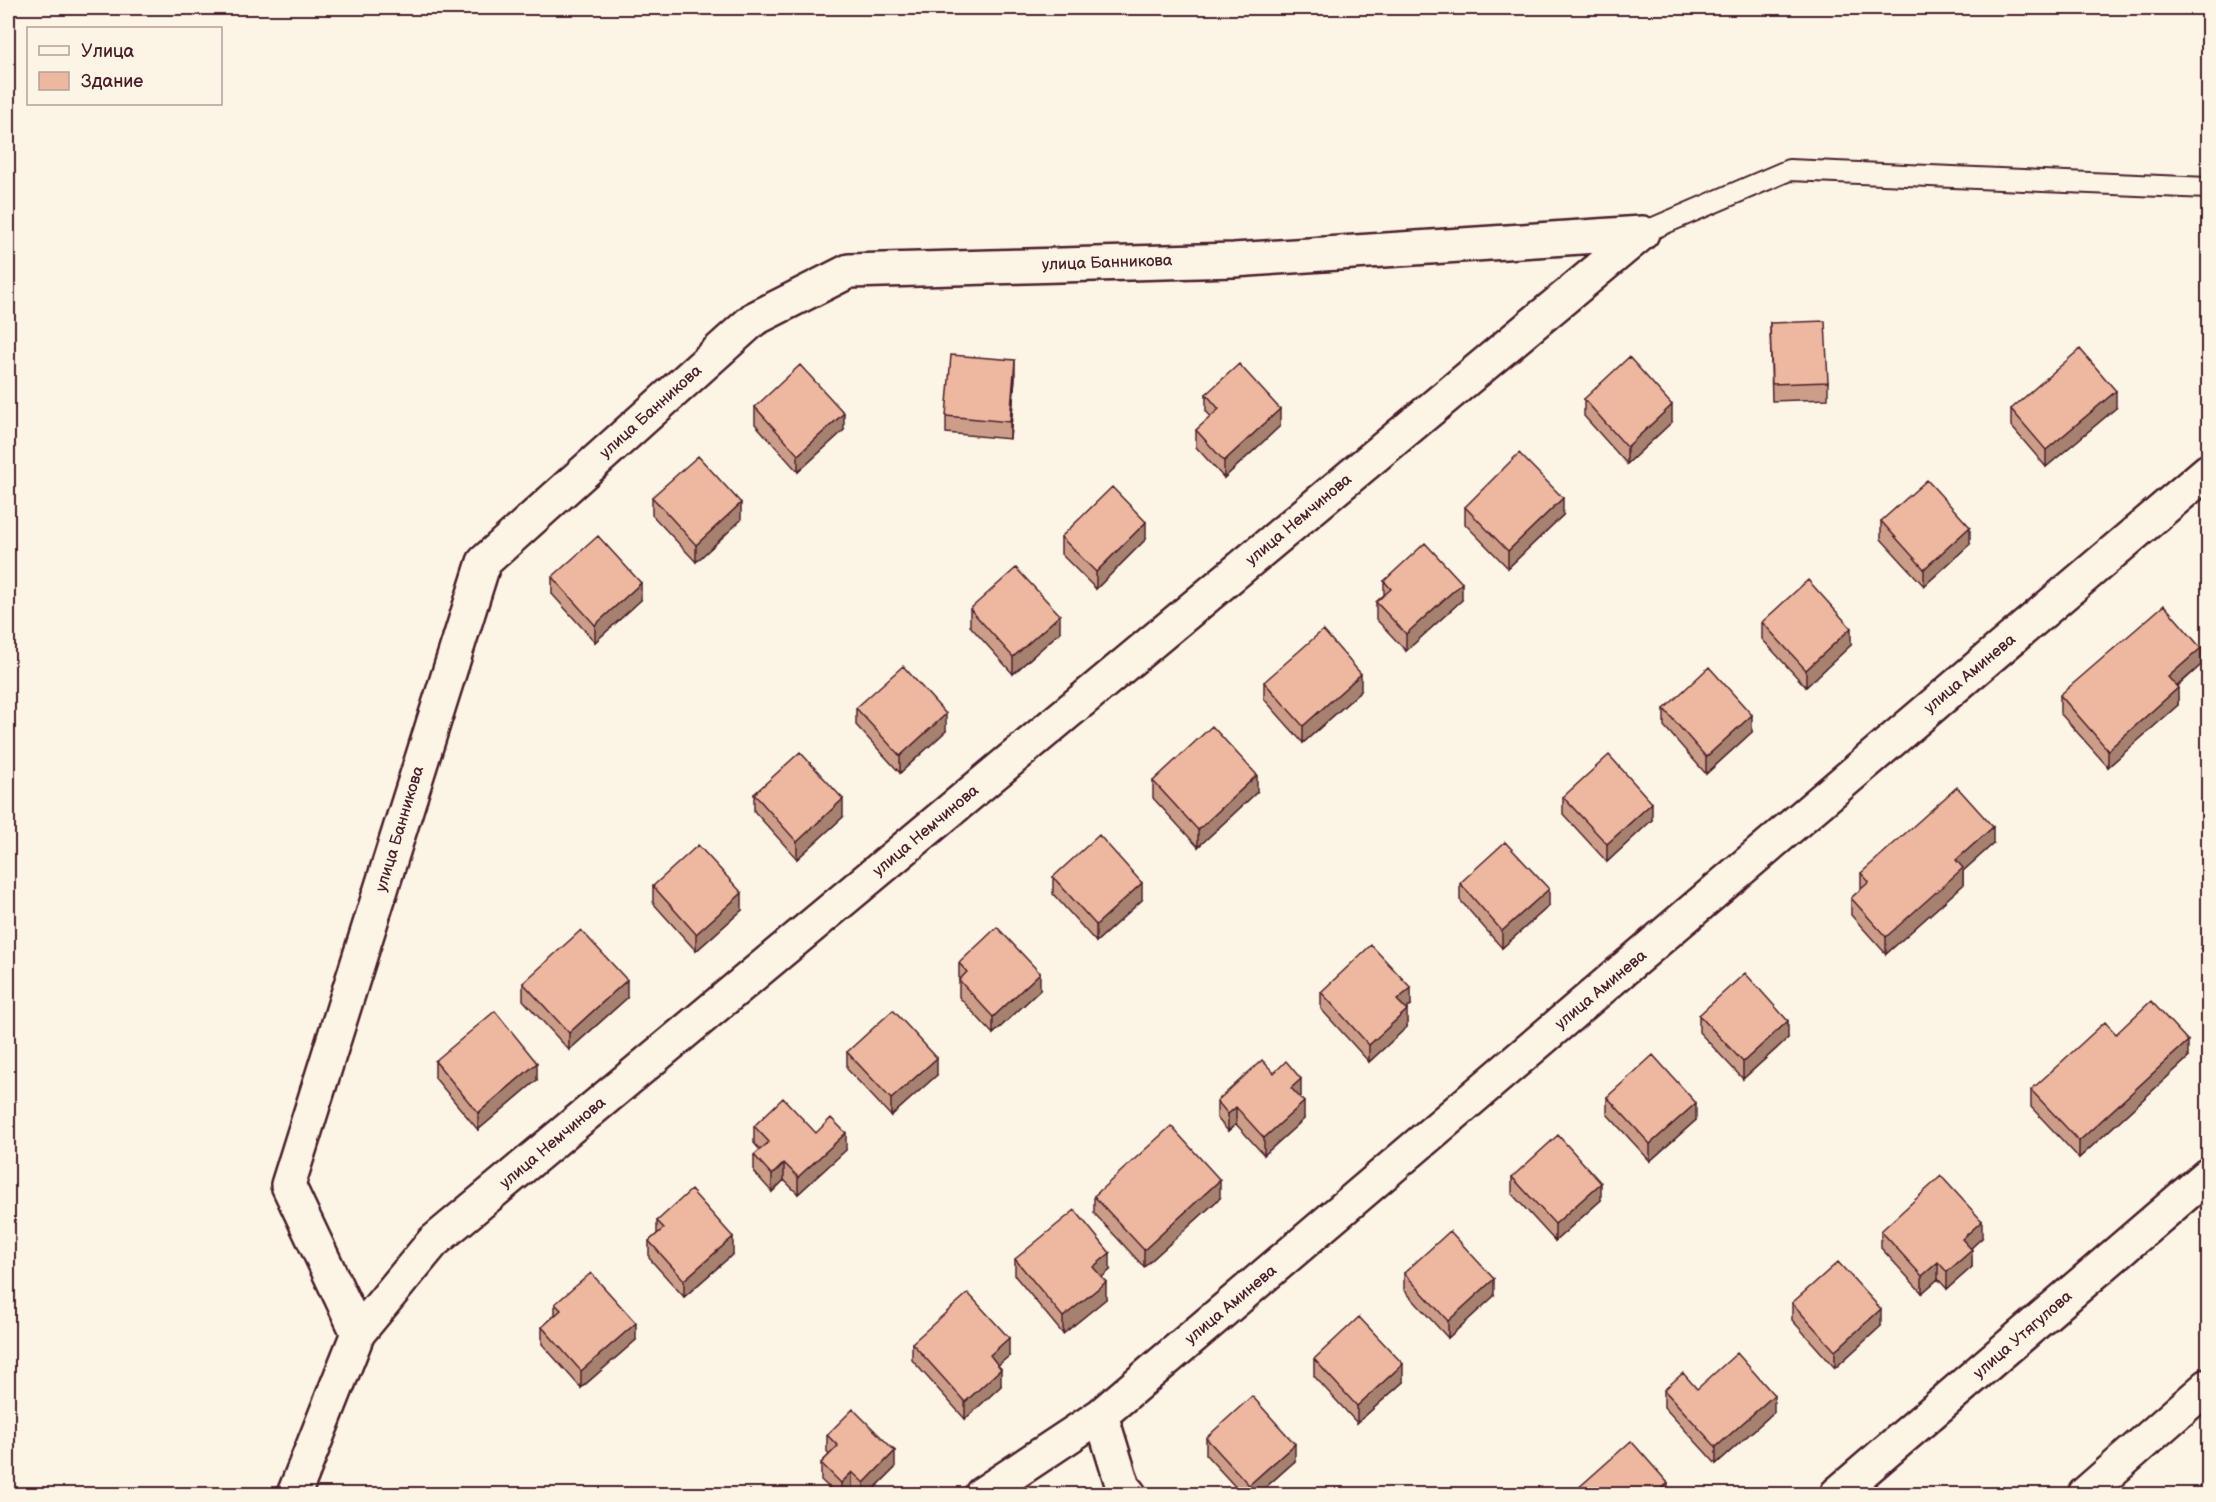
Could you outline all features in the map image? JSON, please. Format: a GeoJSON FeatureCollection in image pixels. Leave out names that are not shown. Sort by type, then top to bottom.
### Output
{"type":"FeatureCollection","features":[{"type":"Feature","properties":{"kind":"street","name":"улица Банникова"},"geometry":{"type":"LineString","coordinates":[[358,1333],[288,1185],[484,562],[754,318],[849,271],[1234,260],[1642,233]]}},
{"type":"Feature","properties":{"kind":"street","name":"улица Немчинова"},"geometry":{"type":"LineString","coordinates":[[294,1494],[358,1333],[433,1242],[1642,233]]}},
{"type":"Feature","properties":{"kind":"street","name":"улица Аминева"},"geometry":{"type":"LineString","coordinates":[[982,1494],[1101,1415],[2208,471]]}},
{"type":"Feature","properties":{"kind":"street","name":"улица Утягулова"},"geometry":{"type":"LineString","coordinates":[[1837,1494],[2208,1175]]}},
{"type":"Feature","properties":{"kind":"street"},"geometry":{"type":"LineString","coordinates":[[2085,1494],[2208,1386]]}},
{"type":"Feature","properties":{"kind":"street"},"geometry":{"type":"LineString","coordinates":[[1101,1415],[1123,1487],[1130,1494]]}},
{"type":"Feature","properties":{"kind":"lane"},"geometry":{"type":"LineString","coordinates":[[1642,233],[1789,170],[2208,188]]}},
{"type":"Feature","properties":{"kind":"building"},"geometry":{"type":"Polygon","coordinates":[[[1825,321],[1828,382],[1772,384],[1770,323],[1825,321]]]}},
{"type":"Feature","properties":{"kind":"building"},"geometry":{"type":"Polygon","coordinates":[[[2080,349],[2116,391],[2046,450],[2011,409],[2080,349]]]}},
{"type":"Feature","properties":{"kind":"building"},"geometry":{"type":"Polygon","coordinates":[[[951,355],[1015,360],[1010,422],[946,416],[951,355]]]}},
{"type":"Feature","properties":{"kind":"building"},"geometry":{"type":"Polygon","coordinates":[[[1629,357],[1672,405],[1627,447],[1584,399],[1629,357]]]}},
{"type":"Feature","properties":{"kind":"building"},"geometry":{"type":"Polygon","coordinates":[[[1239,364],[1280,409],[1224,461],[1196,430],[1219,409],[1206,394],[1239,364]]]}},
{"type":"Feature","properties":{"kind":"building"},"geometry":{"type":"Polygon","coordinates":[[[800,365],[844,413],[798,455],[755,407],[800,365]]]}},
{"type":"Feature","properties":{"kind":"building"},"geometry":{"type":"Polygon","coordinates":[[[1519,453],[1563,498],[1508,551],[1465,507],[1519,453]]]}},
{"type":"Feature","properties":{"kind":"building"},"geometry":{"type":"Polygon","coordinates":[[[698,456],[741,503],[696,545],[652,497],[698,456]]]}},
{"type":"Feature","properties":{"kind":"building"},"geometry":{"type":"Polygon","coordinates":[[[1927,480],[1970,527],[1924,569],[1881,521],[1927,480]]]}},
{"type":"Feature","properties":{"kind":"building"},"geometry":{"type":"Polygon","coordinates":[[[1112,487],[1146,522],[1096,572],[1061,537],[1112,487]]]}},
{"type":"Feature","properties":{"kind":"building"},"geometry":{"type":"Polygon","coordinates":[[[598,536],[641,583],[595,625],[552,577],[598,536]]]}},
{"type":"Feature","properties":{"kind":"building"},"geometry":{"type":"Polygon","coordinates":[[[1425,543],[1462,583],[1406,634],[1376,602],[1391,589],[1384,581],[1425,543]]]}},
{"type":"Feature","properties":{"kind":"building"},"geometry":{"type":"Polygon","coordinates":[[[1016,568],[1060,615],[1013,657],[970,609],[1016,568]]]}},
{"type":"Feature","properties":{"kind":"building"},"geometry":{"type":"Polygon","coordinates":[[[1808,580],[1851,628],[1806,670],[1762,622],[1808,580]]]}},
{"type":"Feature","properties":{"kind":"building"},"geometry":{"type":"Polygon","coordinates":[[[2164,605],[2201,648],[2168,677],[2178,688],[2108,750],[2060,695],[2164,605]]]}},
{"type":"Feature","properties":{"kind":"building"},"geometry":{"type":"Polygon","coordinates":[[[1323,630],[1361,674],[1303,726],[1264,682],[1323,630]]]}},
{"type":"Feature","properties":{"kind":"building"},"geometry":{"type":"Polygon","coordinates":[[[903,666],[946,714],[900,756],[856,708],[903,666]]]}},
{"type":"Feature","properties":{"kind":"building"},"geometry":{"type":"Polygon","coordinates":[[[1709,667],[1752,715],[1706,757],[1664,709],[1709,667]]]}},
{"type":"Feature","properties":{"kind":"building"},"geometry":{"type":"Polygon","coordinates":[[[1212,726],[1257,775],[1198,830],[1153,781],[1212,726]]]}},
{"type":"Feature","properties":{"kind":"building"},"geometry":{"type":"Polygon","coordinates":[[[800,752],[843,799],[797,842],[754,794],[800,752]]]}},
{"type":"Feature","properties":{"kind":"building"},"geometry":{"type":"Polygon","coordinates":[[[1609,755],[1652,803],[1607,844],[1563,797],[1609,755]]]}},
{"type":"Feature","properties":{"kind":"building"},"geometry":{"type":"Polygon","coordinates":[[[1957,787],[1993,827],[1956,860],[1963,868],[1886,937],[1851,898],[1869,882],[1861,873],[1957,787]]]}},
{"type":"Feature","properties":{"kind":"building"},"geometry":{"type":"Polygon","coordinates":[[[1099,835],[1142,883],[1096,925],[1053,877],[1099,835]]]}},
{"type":"Feature","properties":{"kind":"building"},"geometry":{"type":"Polygon","coordinates":[[[1505,842],[1549,889],[1502,931],[1460,883],[1505,842]]]}},
{"type":"Feature","properties":{"kind":"building"},"geometry":{"type":"Polygon","coordinates":[[[698,845],[742,893],[696,934],[653,886],[698,845]]]}},
{"type":"Feature","properties":{"kind":"building"},"geometry":{"type":"Polygon","coordinates":[[[997,927],[1040,973],[993,1017],[959,980],[967,972],[959,963],[997,927]]]}},
{"type":"Feature","properties":{"kind":"building"},"geometry":{"type":"Polygon","coordinates":[[[581,930],[627,980],[569,1033],[523,983],[581,930]]]}},
{"type":"Feature","properties":{"kind":"building"},"geometry":{"type":"Polygon","coordinates":[[[1371,945],[1411,988],[1397,1000],[1407,1010],[1369,1045],[1321,992],[1371,945]]]}},
{"type":"Feature","properties":{"kind":"building"},"geometry":{"type":"Polygon","coordinates":[[[1745,973],[1788,1021],[1743,1062],[1699,1015],[1745,973]]]}},
{"type":"Feature","properties":{"kind":"building"},"geometry":{"type":"Polygon","coordinates":[[[2151,1001],[2188,1041],[2079,1141],[2031,1090],[2105,1022],[2116,1034],[2151,1001]]]}},
{"type":"Feature","properties":{"kind":"building"},"geometry":{"type":"Polygon","coordinates":[[[893,1010],[937,1058],[891,1099],[847,1052],[893,1010]]]}},
{"type":"Feature","properties":{"kind":"building"},"geometry":{"type":"Polygon","coordinates":[[[495,1011],[537,1063],[478,1113],[435,1061],[495,1011]]]}},
{"type":"Feature","properties":{"kind":"building"},"geometry":{"type":"Polygon","coordinates":[[[1653,1055],[1696,1103],[1650,1144],[1607,1097],[1653,1055]]]}},
{"type":"Feature","properties":{"kind":"building"},"geometry":{"type":"Polygon","coordinates":[[[1262,1060],[1274,1073],[1286,1061],[1301,1079],[1291,1088],[1304,1102],[1264,1138],[1236,1107],[1228,1114],[1217,1101],[1262,1060]]]}},
{"type":"Feature","properties":{"kind":"building"},"geometry":{"type":"Polygon","coordinates":[[[783,1098],[816,1133],[831,1118],[846,1133],[798,1177],[784,1163],[772,1175],[754,1155],[769,1142],[754,1126],[783,1098]]]}},
{"type":"Feature","properties":{"kind":"building"},"geometry":{"type":"Polygon","coordinates":[[[1171,1126],[1220,1180],[1144,1250],[1094,1196],[1171,1126]]]}},
{"type":"Feature","properties":{"kind":"building"},"geometry":{"type":"Polygon","coordinates":[[[1558,1135],[1601,1183],[1555,1224],[1512,1177],[1558,1135]]]}},
{"type":"Feature","properties":{"kind":"building"},"geometry":{"type":"Polygon","coordinates":[[[1941,1176],[1982,1221],[1962,1239],[1972,1250],[1947,1272],[1938,1262],[1922,1276],[1881,1231],[1941,1176]]]}},
{"type":"Feature","properties":{"kind":"building"},"geometry":{"type":"Polygon","coordinates":[[[691,1190],[733,1237],[684,1280],[649,1241],[664,1228],[657,1221],[691,1190]]]}},
{"type":"Feature","properties":{"kind":"building"},"geometry":{"type":"Polygon","coordinates":[[[1075,1210],[1110,1253],[1093,1267],[1106,1282],[1063,1317],[1015,1259],[1075,1210]]]}},
{"type":"Feature","properties":{"kind":"building"},"geometry":{"type":"Polygon","coordinates":[[[1450,1231],[1494,1279],[1448,1321],[1404,1273],[1450,1231]]]}},
{"type":"Feature","properties":{"kind":"building"},"geometry":{"type":"Polygon","coordinates":[[[1838,1262],[1881,1309],[1835,1351],[1792,1303],[1838,1262]]]}},
{"type":"Feature","properties":{"kind":"building"},"geometry":{"type":"Polygon","coordinates":[[[591,1273],[636,1323],[581,1371],[542,1327],[561,1310],[555,1304],[591,1273]]]}},
{"type":"Feature","properties":{"kind":"building"},"geometry":{"type":"Polygon","coordinates":[[[968,1293],[1009,1338],[990,1355],[1001,1369],[965,1402],[912,1343],[968,1293]]]}},
{"type":"Feature","properties":{"kind":"building"},"geometry":{"type":"Polygon","coordinates":[[[1359,1317],[1403,1364],[1357,1406],[1314,1359],[1359,1317]]]}},
{"type":"Feature","properties":{"kind":"building"},"geometry":{"type":"Polygon","coordinates":[[[1737,1353],[1774,1395],[1716,1447],[1664,1390],[1683,1373],[1697,1389],[1737,1353]]]}},
{"type":"Feature","properties":{"kind":"building"},"geometry":{"type":"Polygon","coordinates":[[[1252,1396],[1295,1444],[1249,1485],[1206,1438],[1252,1396]]]}},
{"type":"Feature","properties":{"kind":"building"},"geometry":{"type":"Polygon","coordinates":[[[853,1409],[895,1451],[864,1483],[852,1472],[841,1483],[821,1463],[838,1446],[827,1435],[853,1409]]]}},
{"type":"Feature","properties":{"kind":"building"},"geometry":{"type":"Polygon","coordinates":[[[1631,1441],[1668,1483],[1655,1494],[1579,1494],[1575,1491],[1631,1441]]]}}]}
